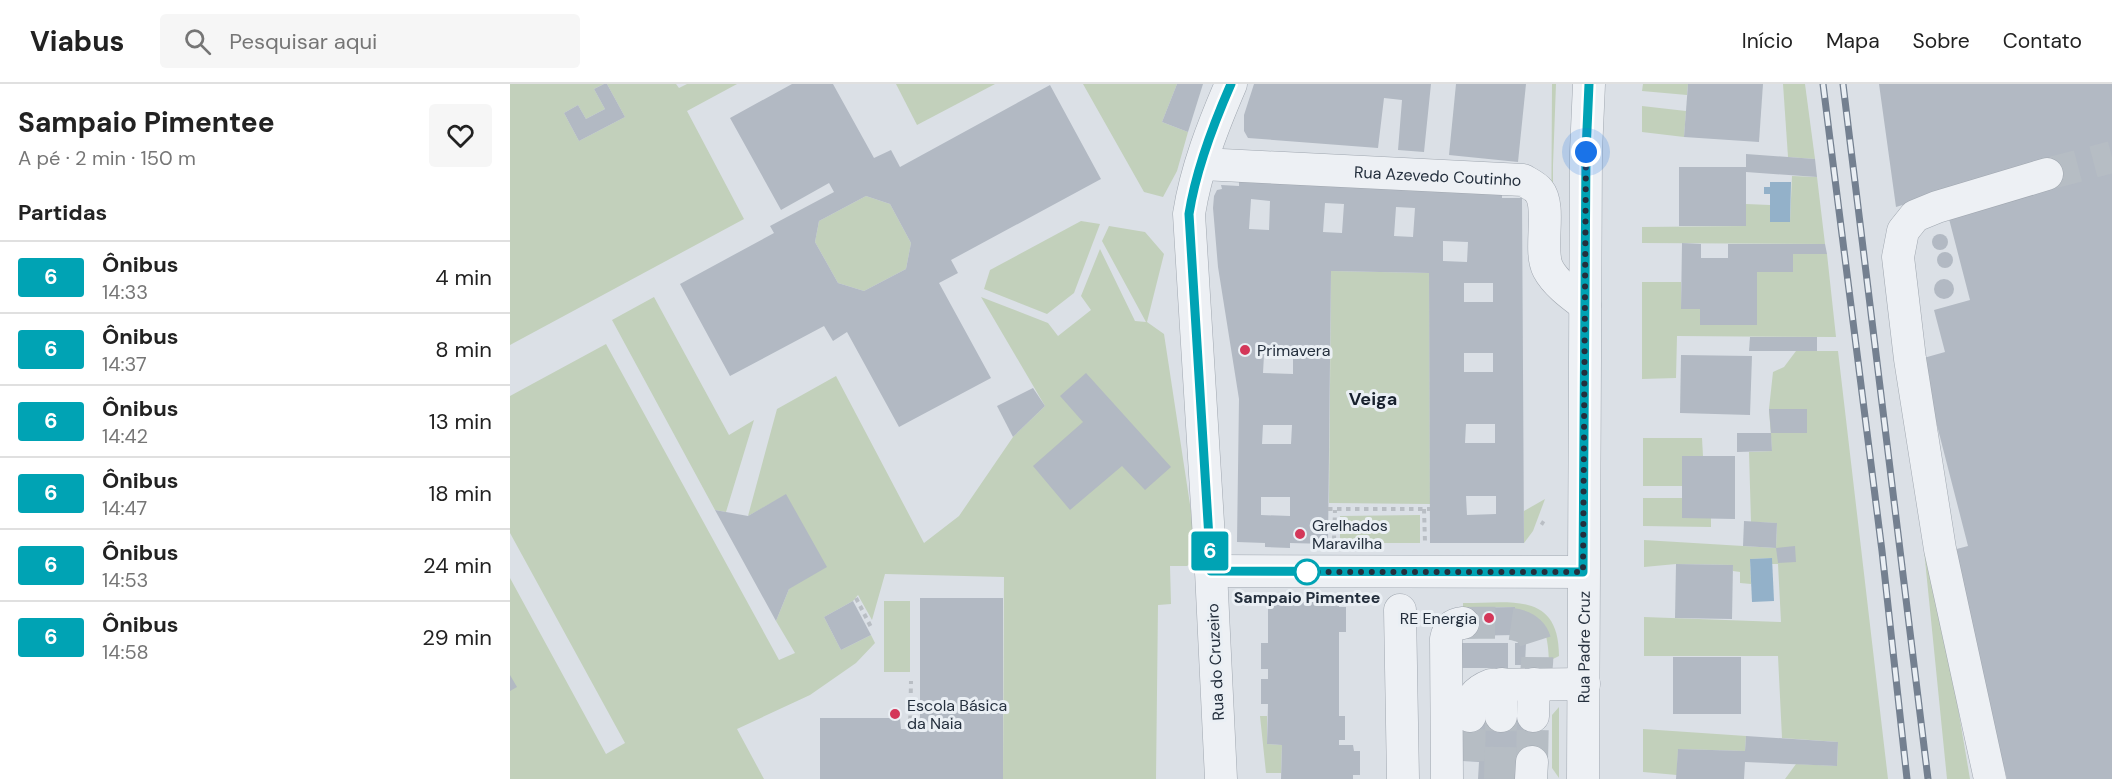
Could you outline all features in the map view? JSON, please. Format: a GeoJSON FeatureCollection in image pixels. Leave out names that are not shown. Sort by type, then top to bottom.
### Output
{"type":"FeatureCollection","features":[{"type":"Feature","properties":{"kind":"street","name":"Rua do Cruzeiro"},"geometry":{"type":"LineString","coordinates":[[1221,779],[1189,214],[1193,187],[1215,119],[1231,84]]}},
{"type":"Feature","properties":{"kind":"street","name":"Rua Padre Cruz"},"geometry":{"type":"LineString","coordinates":[[1583,779],[1586,152],[1589,84]]}},
{"type":"Feature","properties":{"kind":"street","name":"Rua Azevedo Coutinho"},"geometry":{"type":"LineString","coordinates":[[1202,164],[1523,180],[1539,191],[1544,200],[1545,251],[1548,269],[1567,291],[1585,305]]}},
{"type":"Feature","properties":{"kind":"street"},"geometry":{"type":"LineString","coordinates":[[1990,779],[1940,549],[1910,358],[1898,257],[1903,231],[1915,216],[1937,207],[2048,174]]}},
{"type":"Feature","properties":{"kind":"street"},"geometry":{"type":"LineString","coordinates":[[1211,571],[1583,572]]}},
{"type":"Feature","properties":{"kind":"street"},"geometry":{"type":"LineString","coordinates":[[1400,610],[1403,779]]}},
{"type":"Feature","properties":{"kind":"street"},"geometry":{"type":"LineString","coordinates":[[1461,773],[1446,639],[1452,627],[1463,623]]}},
{"type":"Feature","properties":{"kind":"street"},"geometry":{"type":"LineString","coordinates":[[1470,716],[1472,697],[1479,690],[1502,684],[1584,684]]}},
{"type":"Feature","properties":{"kind":"street"},"geometry":{"type":"LineString","coordinates":[[1501,716],[1502,684]]}},
{"type":"Feature","properties":{"kind":"street"},"geometry":{"type":"LineString","coordinates":[[1533,716],[1534,684]]}},
{"type":"Feature","properties":{"kind":"path"},"geometry":{"type":"LineString","coordinates":[[1328,509],[1430,509]]}},
{"type":"Feature","properties":{"kind":"path"},"geometry":{"type":"LineString","coordinates":[[1424,509],[1425,543]]}},
{"type":"Feature","properties":{"kind":"path"},"geometry":{"type":"LineString","coordinates":[[1334,544],[1335,510]]}},
{"type":"Feature","properties":{"kind":"path"},"geometry":{"type":"LineString","coordinates":[[856,598],[872,629]]}},
{"type":"Feature","properties":{"kind":"path"},"geometry":{"type":"LineString","coordinates":[[910,729],[911,681]]}},
{"type":"Feature","properties":{"kind":"green space"},"geometry":{"type":"Polygon","coordinates":[[[510,84],[604,84],[594,89],[605,109],[586,119],[578,105],[564,113],[579,141],[625,117],[607,84],[676,84],[679,88],[687,84],[737,84],[687,111],[744,219],[510,345],[510,84]]]}},
{"type":"Feature","properties":{"kind":"green space"},"geometry":{"type":"Polygon","coordinates":[[[896,84],[995,84],[917,125],[896,84]]]}},
{"type":"Feature","properties":{"kind":"green space"},"geometry":{"type":"Polygon","coordinates":[[[1083,84],[1177,84],[1162,122],[1188,132],[1177,171],[1163,197],[1144,192],[1083,84]]]}},
{"type":"Feature","properties":{"kind":"green space"},"geometry":{"type":"Polygon","coordinates":[[[1552,84],[1556,84],[1553,254],[1551,256],[1552,84]]]}},
{"type":"Feature","properties":{"kind":"green space"},"geometry":{"type":"Polygon","coordinates":[[[1643,84],[1688,84],[1687,95],[1642,91],[1643,84]]]}},
{"type":"Feature","properties":{"kind":"green space"},"geometry":{"type":"Polygon","coordinates":[[[1783,84],[1805,84],[1815,159],[1788,157],[1783,84]]]}},
{"type":"Feature","properties":{"kind":"green space"},"geometry":{"type":"Polygon","coordinates":[[[1642,106],[1686,111],[1684,137],[1642,132],[1642,106]]]}},
{"type":"Feature","properties":{"kind":"green space"},"geometry":{"type":"Polygon","coordinates":[[[1792,176],[1817,177],[1825,244],[1642,243],[1642,227],[1746,226],[1746,204],[1770,205],[1770,222],[1790,222],[1792,176]]]}},
{"type":"Feature","properties":{"kind":"green space"},"geometry":{"type":"Polygon","coordinates":[[[866,196],[890,204],[911,243],[906,269],[864,291],[838,283],[815,242],[819,221],[866,196]]]}},
{"type":"Feature","properties":{"kind":"green space"},"geometry":{"type":"Polygon","coordinates":[[[1081,221],[1100,224],[1074,293],[1047,314],[984,289],[990,270],[1081,221]]]}},
{"type":"Feature","properties":{"kind":"green space"},"geometry":{"type":"Polygon","coordinates":[[[1109,226],[1145,232],[1164,254],[1147,322],[1164,334],[1198,557],[1187,566],[1170,566],[1171,604],[1158,605],[1156,779],[1003,779],[1004,577],[885,574],[872,620],[858,595],[853,601],[824,617],[841,650],[871,635],[875,643],[856,663],[810,695],[737,729],[764,779],[510,779],[510,578],[606,754],[625,743],[510,533],[510,396],[606,344],[779,660],[795,653],[776,621],[789,589],[786,495],[748,516],[777,409],[836,376],[924,543],[959,516],[1013,437],[1045,406],[981,297],[1048,323],[1058,336],[1091,310],[1081,296],[1100,249],[1135,321],[1146,322],[1102,241],[1109,226]]]}},
{"type":"Feature","properties":{"kind":"green space"},"geometry":{"type":"Polygon","coordinates":[[[1793,254],[1827,254],[1836,337],[1677,336],[1676,378],[1642,379],[1642,282],[1681,282],[1681,308],[1700,309],[1757,325],[1757,272],[1793,254]]]}},
{"type":"Feature","properties":{"kind":"green space"},"geometry":{"type":"Polygon","coordinates":[[[1331,271],[1429,273],[1430,504],[1329,503],[1331,271]]]}},
{"type":"Feature","properties":{"kind":"green space"},"geometry":{"type":"Polygon","coordinates":[[[654,297],[729,435],[754,420],[726,512],[715,510],[612,320],[654,297]]]}},
{"type":"Feature","properties":{"kind":"green space"},"geometry":{"type":"Polygon","coordinates":[[[1796,351],[1838,351],[1888,779],[1785,779],[1796,764],[1837,766],[1838,742],[1782,738],[1778,656],[1644,656],[1644,617],[1781,622],[1778,564],[1772,564],[1772,558],[1750,559],[1751,584],[1740,583],[1740,572],[1733,571],[1733,565],[1676,564],[1644,567],[1644,540],[1776,548],[1777,523],[1751,522],[1749,452],[1772,451],[1769,409],[1773,372],[1784,367],[1796,351]]]}},
{"type":"Feature","properties":{"kind":"green space"},"geometry":{"type":"Polygon","coordinates":[[[1643,438],[1702,438],[1703,456],[1682,486],[1643,486],[1643,438]]]}},
{"type":"Feature","properties":{"kind":"green space"},"geometry":{"type":"Polygon","coordinates":[[[1643,498],[1682,498],[1682,518],[1711,518],[1711,527],[1643,526],[1643,498]]]}},
{"type":"Feature","properties":{"kind":"green space"},"geometry":{"type":"Polygon","coordinates":[[[1545,499],[1533,531],[1524,543],[1524,511],[1545,499]]]}},
{"type":"Feature","properties":{"kind":"green space"},"geometry":{"type":"Polygon","coordinates":[[[1420,515],[1420,543],[1340,543],[1340,516],[1420,515]]]}},
{"type":"Feature","properties":{"kind":"green space"},"geometry":{"type":"Polygon","coordinates":[[[1931,548],[1970,779],[1947,779],[1924,550],[1931,548]]]}},
{"type":"Feature","properties":{"kind":"green space"},"geometry":{"type":"Polygon","coordinates":[[[884,601],[910,601],[910,672],[884,672],[884,601]]]}},
{"type":"Feature","properties":{"kind":"green space"},"geometry":{"type":"Polygon","coordinates":[[[1463,603],[1514,603],[1529,605],[1541,611],[1551,620],[1557,635],[1559,656],[1549,661],[1546,635],[1539,622],[1533,617],[1515,613],[1514,607],[1463,608],[1463,603]]]}},
{"type":"Feature","properties":{"kind":"green space"},"geometry":{"type":"Polygon","coordinates":[[[1559,707],[1559,778],[1552,768],[1552,715],[1559,707]]]}},
{"type":"Feature","properties":{"kind":"green space"},"geometry":{"type":"Polygon","coordinates":[[[1260,716],[1267,716],[1267,744],[1282,745],[1281,773],[1266,773],[1260,716]]]}},
{"type":"Feature","properties":{"kind":"green space"},"geometry":{"type":"Polygon","coordinates":[[[1643,729],[1746,736],[1745,751],[1678,749],[1677,775],[1643,772],[1643,729]]]}},
{"type":"Feature","properties":{"kind":"water"},"geometry":{"type":"Polygon","coordinates":[[[1770,182],[1791,182],[1790,222],[1770,222],[1770,194],[1764,194],[1764,187],[1770,187],[1770,182]]]}},
{"type":"Feature","properties":{"kind":"water"},"geometry":{"type":"Polygon","coordinates":[[[1772,558],[1774,601],[1752,602],[1750,559],[1772,558]]]}},
{"type":"Feature","properties":{"kind":"building"},"geometry":{"type":"Polygon","coordinates":[[[607,84],[625,117],[579,141],[564,113],[578,105],[586,119],[605,109],[594,89],[607,84]]]}},
{"type":"Feature","properties":{"kind":"building"},"geometry":{"type":"Polygon","coordinates":[[[792,84],[833,84],[874,158],[891,150],[900,167],[1050,85],[1101,179],[951,260],[958,273],[939,283],[991,378],[899,427],[847,332],[833,341],[824,326],[730,376],[680,284],[774,233],[770,226],[834,192],[829,183],[781,210],[730,118],[792,84]],[[866,196],[819,221],[815,242],[838,283],[864,291],[906,269],[911,243],[890,204],[866,196]]]}},
{"type":"Feature","properties":{"kind":"building"},"geometry":{"type":"Polygon","coordinates":[[[1177,84],[1203,84],[1188,132],[1162,122],[1177,84]]]}},
{"type":"Feature","properties":{"kind":"building"},"geometry":{"type":"Polygon","coordinates":[[[1254,84],[1431,84],[1424,152],[1398,150],[1402,100],[1384,98],[1378,148],[1248,138],[1244,131],[1244,115],[1254,84]]]}},
{"type":"Feature","properties":{"kind":"building"},"geometry":{"type":"Polygon","coordinates":[[[1456,84],[1526,84],[1518,162],[1449,155],[1456,84]]]}},
{"type":"Feature","properties":{"kind":"building"},"geometry":{"type":"Polygon","coordinates":[[[1688,84],[1763,84],[1759,142],[1684,137],[1688,84]]]}},
{"type":"Feature","properties":{"kind":"building"},"geometry":{"type":"Polygon","coordinates":[[[1879,84],[2112,84],[2112,779],[2007,779],[1949,551],[1968,546],[1920,359],[1945,352],[1934,310],[1970,300],[1948,215],[2045,161],[1896,207],[1879,84]]]}},
{"type":"Feature","properties":{"kind":"building"},"geometry":{"type":"Polygon","coordinates":[[[1746,154],[1815,159],[1817,177],[1746,172],[1746,226],[1679,226],[1679,167],[1746,167],[1746,154]]]}},
{"type":"Feature","properties":{"kind":"building"},"geometry":{"type":"Polygon","coordinates":[[[1239,175],[1502,191],[1502,198],[1522,198],[1524,543],[1430,543],[1429,273],[1331,271],[1328,544],[1290,543],[1290,548],[1265,547],[1265,543],[1237,542],[1239,399],[1218,267],[1213,208],[1214,196],[1217,190],[1222,189],[1221,185],[1239,186],[1239,175]],[[1251,199],[1249,229],[1269,230],[1270,201],[1251,199]],[[1325,203],[1323,232],[1342,233],[1344,204],[1325,203]],[[1396,207],[1394,236],[1413,237],[1415,208],[1396,207]],[[1443,241],[1443,261],[1467,262],[1468,242],[1443,241]],[[1464,283],[1464,302],[1493,302],[1493,283],[1464,283]],[[1464,353],[1464,372],[1493,372],[1493,353],[1464,353]],[[1264,355],[1263,373],[1293,374],[1293,355],[1264,355]],[[1466,424],[1465,443],[1495,443],[1495,424],[1466,424]],[[1263,425],[1262,444],[1291,444],[1292,425],[1263,425]],[[1466,496],[1467,515],[1496,514],[1496,496],[1466,496]],[[1261,497],[1261,515],[1290,516],[1290,497],[1261,497]]]}},
{"type":"Feature","properties":{"kind":"building"},"geometry":{"type":"Polygon","coordinates":[[[1940,234],[1948,242],[1940,250],[1932,242],[1940,234]]]}},
{"type":"Feature","properties":{"kind":"building"},"geometry":{"type":"Polygon","coordinates":[[[1682,243],[1701,244],[1701,258],[1728,258],[1728,244],[1825,244],[1827,254],[1793,254],[1793,272],[1757,272],[1757,325],[1700,325],[1700,309],[1681,309],[1682,243]]]}},
{"type":"Feature","properties":{"kind":"building"},"geometry":{"type":"Polygon","coordinates":[[[1945,252],[1953,260],[1945,268],[1937,260],[1945,252]]]}},
{"type":"Feature","properties":{"kind":"building"},"geometry":{"type":"Polygon","coordinates":[[[1944,279],[1951,282],[1954,289],[1951,296],[1944,299],[1937,296],[1934,289],[1937,282],[1944,279]]]}},
{"type":"Feature","properties":{"kind":"building"},"geometry":{"type":"Polygon","coordinates":[[[1750,337],[1817,337],[1817,351],[1749,351],[1750,337]]]}},
{"type":"Feature","properties":{"kind":"building"},"geometry":{"type":"Polygon","coordinates":[[[1681,355],[1752,356],[1750,415],[1680,413],[1681,355]]]}},
{"type":"Feature","properties":{"kind":"building"},"geometry":{"type":"Polygon","coordinates":[[[1086,373],[1171,467],[1145,490],[1122,466],[1070,510],[1033,466],[1083,422],[1060,396],[1086,373]]]}},
{"type":"Feature","properties":{"kind":"building"},"geometry":{"type":"Polygon","coordinates":[[[1033,388],[1045,406],[1013,437],[997,406],[1033,388]]]}},
{"type":"Feature","properties":{"kind":"building"},"geometry":{"type":"Polygon","coordinates":[[[1769,409],[1807,409],[1807,433],[1771,433],[1769,409]]]}},
{"type":"Feature","properties":{"kind":"building"},"geometry":{"type":"Polygon","coordinates":[[[1737,433],[1771,433],[1772,451],[1737,452],[1737,433]]]}},
{"type":"Feature","properties":{"kind":"building"},"geometry":{"type":"Polygon","coordinates":[[[1682,456],[1735,456],[1735,519],[1682,518],[1682,456]]]}},
{"type":"Feature","properties":{"kind":"building"},"geometry":{"type":"Polygon","coordinates":[[[786,494],[827,567],[789,589],[776,621],[715,510],[748,516],[786,494]]]}},
{"type":"Feature","properties":{"kind":"building"},"geometry":{"type":"Polygon","coordinates":[[[1744,521],[1777,523],[1776,548],[1743,546],[1744,521]]]}},
{"type":"Feature","properties":{"kind":"building"},"geometry":{"type":"Polygon","coordinates":[[[1795,546],[1796,562],[1778,563],[1776,548],[1795,546]]]}},
{"type":"Feature","properties":{"kind":"building"},"geometry":{"type":"Polygon","coordinates":[[[1676,564],[1733,565],[1732,619],[1675,618],[1676,564]]]}},
{"type":"Feature","properties":{"kind":"building"},"geometry":{"type":"Polygon","coordinates":[[[920,598],[1003,598],[1003,779],[820,779],[820,718],[900,718],[901,729],[920,730],[920,598]]]}},
{"type":"Feature","properties":{"kind":"building"},"geometry":{"type":"Polygon","coordinates":[[[853,601],[871,635],[841,650],[824,617],[853,601]]]}},
{"type":"Feature","properties":{"kind":"building"},"geometry":{"type":"Polygon","coordinates":[[[1268,602],[1339,602],[1339,607],[1346,607],[1346,632],[1339,632],[1339,716],[1345,716],[1345,740],[1339,740],[1339,745],[1353,745],[1354,751],[1360,751],[1360,775],[1353,775],[1353,779],[1281,779],[1282,745],[1267,744],[1268,704],[1261,704],[1261,679],[1268,679],[1268,669],[1261,669],[1261,643],[1268,643],[1268,602]]]}},
{"type":"Feature","properties":{"kind":"building","name":"RE Energia"},"geometry":{"type":"Polygon","coordinates":[[[1515,607],[1515,635],[1463,636],[1463,608],[1515,607]]]}},
{"type":"Feature","properties":{"kind":"building"},"geometry":{"type":"Polygon","coordinates":[[[1461,643],[1508,643],[1508,668],[1461,668],[1461,643]]]}},
{"type":"Feature","properties":{"kind":"building"},"geometry":{"type":"Polygon","coordinates":[[[1515,643],[1526,643],[1525,665],[1515,665],[1515,643]]]}},
{"type":"Feature","properties":{"kind":"building"},"geometry":{"type":"Polygon","coordinates":[[[1673,657],[1741,657],[1741,714],[1673,714],[1673,657]]]}},
{"type":"Feature","properties":{"kind":"building"},"geometry":{"type":"Polygon","coordinates":[[[510,675],[517,687],[510,691],[510,675]]]}},
{"type":"Feature","properties":{"kind":"building"},"geometry":{"type":"Polygon","coordinates":[[[1462,716],[1539,716],[1538,762],[1510,762],[1510,779],[1478,779],[1479,762],[1462,761],[1462,716]]]}},
{"type":"Feature","properties":{"kind":"building"},"geometry":{"type":"Polygon","coordinates":[[[1746,736],[1838,742],[1837,766],[1745,762],[1744,779],[1676,779],[1678,749],[1745,751],[1746,736]]]}},
{"type":"Feature","properties":{"kind":"tunnel"},"geometry":{"type":"LineString","coordinates":[[2047,174],[2112,157]]}},
{"type":"Feature","properties":{"kind":"tunnel"},"geometry":{"type":"LineString","coordinates":[[1463,623],[1513,624],[1532,634],[1536,645],[1537,662],[1534,684]]}},
{"type":"Feature","properties":{"kind":"tunnel"},"geometry":{"type":"LineString","coordinates":[[1469,761],[1470,716]]}},
{"type":"Feature","properties":{"kind":"tunnel"},"geometry":{"type":"LineString","coordinates":[[1500,779],[1501,716]]}},
{"type":"Feature","properties":{"kind":"tunnel"},"geometry":{"type":"LineString","coordinates":[[1532,762],[1533,716]]}},
{"type":"Feature","properties":{"kind":"railway"},"geometry":{"type":"LineString","coordinates":[[1823,84],[1882,551],[1907,779]]}},
{"type":"Feature","properties":{"kind":"railway"},"geometry":{"type":"LineString","coordinates":[[1843,84],[1928,779]]}},
{"type":"Feature","properties":{"kind":"bus line","name":"6"},"geometry":{"type":"LineString","coordinates":[[1231,84],[1215,119],[1193,187],[1189,214],[1211,571],[1543,573],[1583,572],[1586,152],[1589,84]]}},
{"type":"Feature","properties":{"kind":"place","name":"Primavera"},"geometry":{"type":"Point","coordinates":[1245,350]}},
{"type":"Feature","properties":{"kind":"place","name":"Grelhados Maravilha"},"geometry":{"type":"Point","coordinates":[1300,534]}},
{"type":"Feature","properties":{"kind":"place","name":"Sampaio Pimentee"},"geometry":{"type":"Point","coordinates":[1307,572]}},
{"type":"Feature","properties":{"kind":"place","name":"RE Energia"},"geometry":{"type":"Point","coordinates":[1489,618]}},
{"type":"Feature","properties":{"kind":"place","name":"Escola Básica da Naia"},"geometry":{"type":"Point","coordinates":[895,714]}},
{"type":"Feature","properties":{"kind":"district","name":"Veiga"},"geometry":{"type":"Point","coordinates":[1373,399]}},
{"type":"Feature","properties":{"kind":"route"},"geometry":{"type":"LineString","coordinates":[[1307,572],[1583,572],[1586,152]]}}]}
